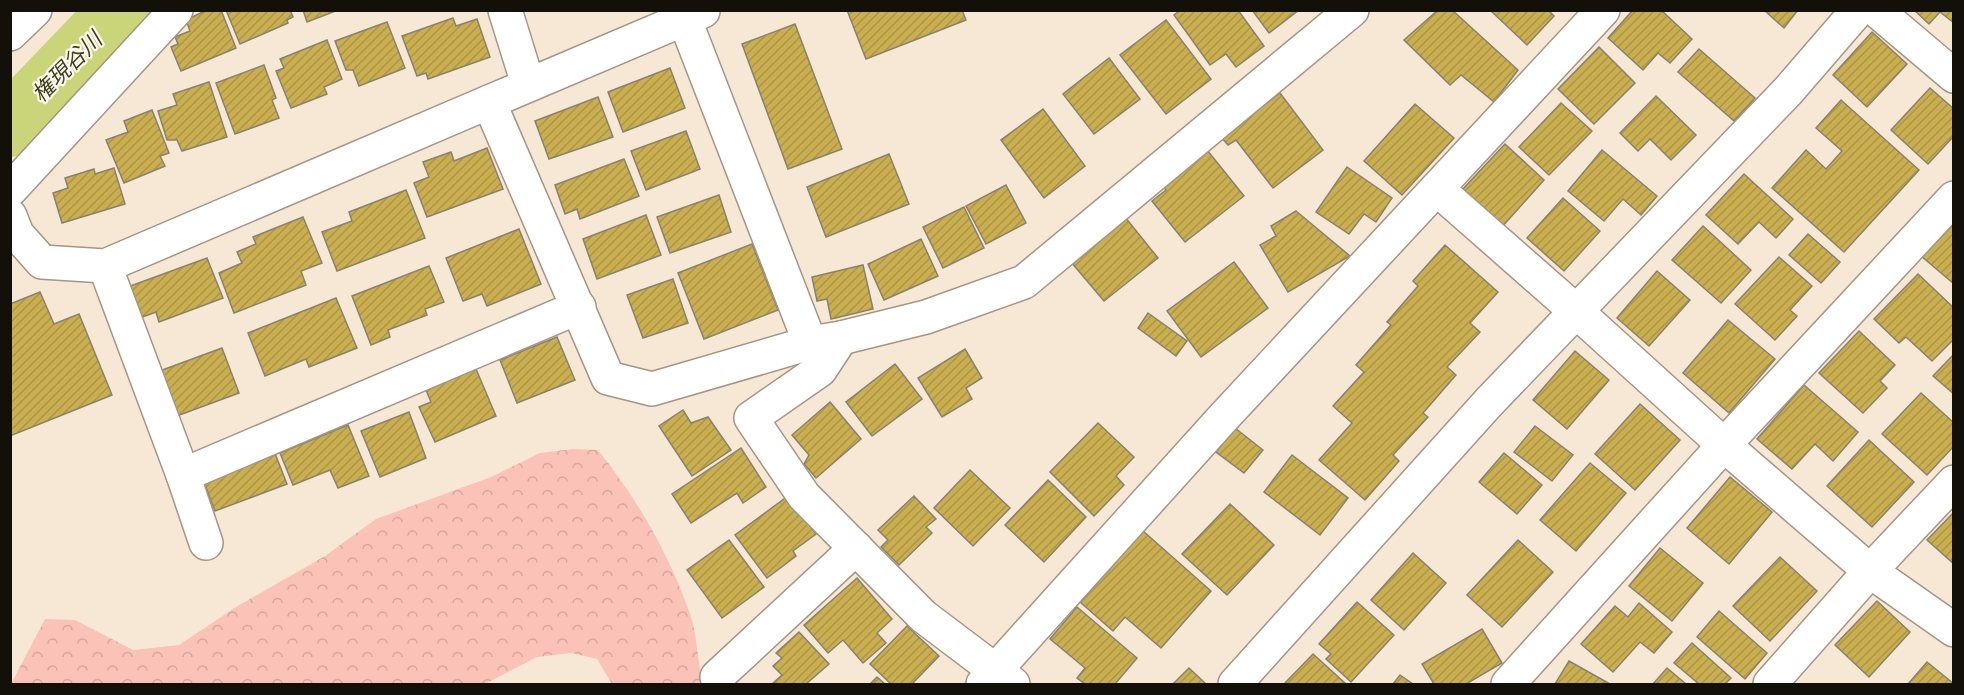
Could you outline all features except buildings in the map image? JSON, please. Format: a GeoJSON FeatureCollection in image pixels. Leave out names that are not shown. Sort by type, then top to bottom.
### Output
{"type":"FeatureCollection","features":[{"type":"Feature","properties":{"kind":"street"},"geometry":{"type":"LineString","coordinates":[[10,34],[35,10]]}},
{"type":"Feature","properties":{"kind":"street"},"geometry":{"type":"LineString","coordinates":[[10,190],[176,10]]}},
{"type":"Feature","properties":{"kind":"street"},"geometry":{"type":"LineString","coordinates":[[505,10],[528,84]]}},
{"type":"Feature","properties":{"kind":"street"},"geometry":{"type":"LineString","coordinates":[[489,102],[608,378],[652,389],[826,340],[926,317],[1024,282],[1352,10]]}},
{"type":"Feature","properties":{"kind":"street"},"geometry":{"type":"LineString","coordinates":[[10,216],[17,234],[42,261],[105,266],[489,102],[690,13],[826,340],[820,370],[751,418],[804,496],[923,616],[997,680],[1222,419],[1603,10]]}},
{"type":"Feature","properties":{"kind":"street"},"geometry":{"type":"LineString","coordinates":[[1235,684],[1489,402],[1788,90],[1858,10]]}},
{"type":"Feature","properties":{"kind":"street"},"geometry":{"type":"LineString","coordinates":[[1876,10],[1953,76]]}},
{"type":"Feature","properties":{"kind":"street"},"geometry":{"type":"LineString","coordinates":[[1437,189],[1724,445],[1870,571],[1953,630]]}},
{"type":"Feature","properties":{"kind":"street"},"geometry":{"type":"LineString","coordinates":[[1508,684],[1724,445],[1953,198]]}},
{"type":"Feature","properties":{"kind":"street"},"geometry":{"type":"LineString","coordinates":[[105,266],[206,543]]}},
{"type":"Feature","properties":{"kind":"street"},"geometry":{"type":"LineString","coordinates":[[183,475],[579,307]]}},
{"type":"Feature","properties":{"kind":"street"},"geometry":{"type":"LineString","coordinates":[[1770,684],[1953,482]]}},
{"type":"Feature","properties":{"kind":"street"},"geometry":{"type":"LineString","coordinates":[[717,677],[856,548]]}},
{"type":"Feature","properties":{"kind":"green space"},"geometry":{"type":"Polygon","coordinates":[[[573,449],[598,450],[626,488],[661,547],[692,619],[702,684],[612,684],[597,659],[572,653],[537,657],[485,684],[11,684],[45,619],[75,620],[133,650],[179,645],[236,607],[325,556],[376,519],[491,477],[540,453],[573,449]]]}},
{"type":"Feature","properties":{"kind":"waterway","name":"権現谷川"},"geometry":{"type":"LineString","coordinates":[[10,124],[27,110],[123,10]]}}]}
